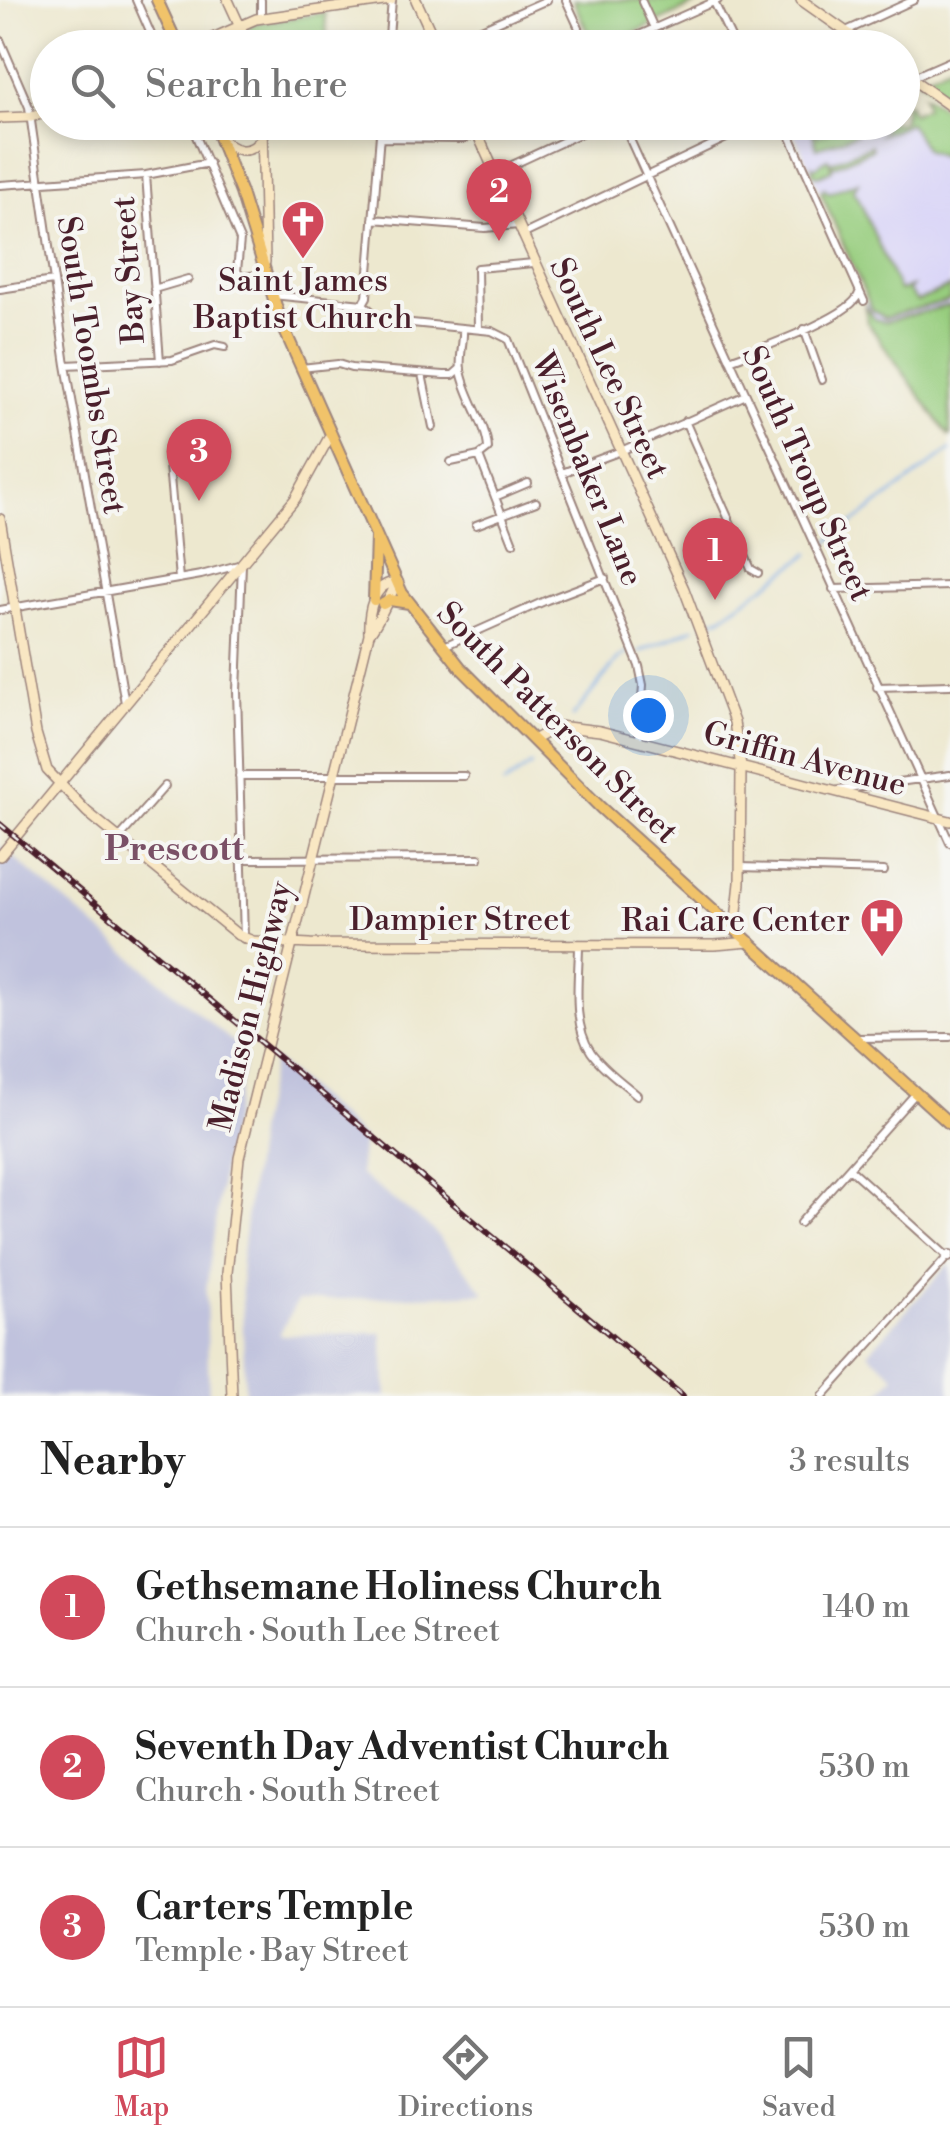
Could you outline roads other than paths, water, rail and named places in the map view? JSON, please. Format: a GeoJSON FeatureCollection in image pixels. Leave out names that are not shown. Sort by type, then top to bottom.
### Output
{"type":"FeatureCollection","features":[{"type":"Feature","properties":{"kind":"main road"},"geometry":{"type":"LineString","coordinates":[[157,0],[171,30]]}},
{"type":"Feature","properties":{"kind":"main road"},"geometry":{"type":"LineString","coordinates":[[228,0],[242,30]]}},
{"type":"Feature","properties":{"kind":"main road"},"geometry":{"type":"LineString","coordinates":[[227,30],[261,18],[392,0]]}},
{"type":"Feature","properties":{"kind":"main road"},"geometry":{"type":"LineString","coordinates":[[416,0],[430,30]]}},
{"type":"Feature","properties":{"kind":"main road"},"geometry":{"type":"LineString","coordinates":[[801,0],[845,30]]}},
{"type":"Feature","properties":{"kind":"main road"},"geometry":{"type":"LineString","coordinates":[[920,84],[950,106]]}},
{"type":"Feature","properties":{"kind":"main road"},"geometry":{"type":"LineString","coordinates":[[0,118],[30,117]]}},
{"type":"Feature","properties":{"kind":"main road","name":"South Patterson Street"},"geometry":{"type":"LineString","coordinates":[[220,140],[241,193],[271,294],[301,368],[409,603],[442,647],[601,808],[950,1124]]}},
{"type":"Feature","properties":{"kind":"main road"},"geometry":{"type":"LineString","coordinates":[[223,140],[240,151],[254,148],[259,140]]}},
{"type":"Feature","properties":{"kind":"main road"},"geometry":{"type":"LineString","coordinates":[[262,140],[266,274]]}},
{"type":"Feature","properties":{"kind":"main road","name":"South Lee Street"},"geometry":{"type":"LineString","coordinates":[[480,140],[702,635],[734,722],[741,767],[736,928]]}},
{"type":"Feature","properties":{"kind":"main road"},"geometry":{"type":"LineString","coordinates":[[0,856],[295,499],[331,434]]}},
{"type":"Feature","properties":{"kind":"main road"},"geometry":{"type":"LineString","coordinates":[[0,519],[44,763],[58,784],[119,838],[244,938]]}},
{"type":"Feature","properties":{"kind":"main road"},"geometry":{"type":"LineString","coordinates":[[376,531],[378,602]]}},
{"type":"Feature","properties":{"kind":"main road"},"geometry":{"type":"LineString","coordinates":[[378,602],[381,586],[398,582]]}},
{"type":"Feature","properties":{"kind":"main road"},"geometry":{"type":"LineString","coordinates":[[378,602],[409,603]]}},
{"type":"Feature","properties":{"kind":"main road","name":"Madison Highway"},"geometry":{"type":"LineString","coordinates":[[232,1396],[226,1290],[235,1178],[290,942],[378,602]]}},
{"type":"Feature","properties":{"kind":"main road","name":"Griffin Avenue"},"geometry":{"type":"LineString","coordinates":[[533,740],[564,726],[639,741],[950,821]]}},
{"type":"Feature","properties":{"kind":"main road","name":"Dampier Street"},"geometry":{"type":"LineString","coordinates":[[244,938],[290,942],[750,942]]}},
{"type":"Feature","properties":{"kind":"street"},"geometry":{"type":"LineString","coordinates":[[136,0],[149,30]]}},
{"type":"Feature","properties":{"kind":"street"},"geometry":{"type":"LineString","coordinates":[[261,18],[262,0]]}},
{"type":"Feature","properties":{"kind":"street"},"geometry":{"type":"LineString","coordinates":[[390,30],[392,0]]}},
{"type":"Feature","properties":{"kind":"street"},"geometry":{"type":"LineString","coordinates":[[479,30],[547,0]]}},
{"type":"Feature","properties":{"kind":"street"},"geometry":{"type":"LineString","coordinates":[[566,0],[580,30]]}},
{"type":"Feature","properties":{"kind":"street"},"geometry":{"type":"LineString","coordinates":[[848,30],[914,0]]}},
{"type":"Feature","properties":{"kind":"street"},"geometry":{"type":"LineString","coordinates":[[650,30],[715,1],[728,30]]}},
{"type":"Feature","properties":{"kind":"street"},"geometry":{"type":"LineString","coordinates":[[642,2],[654,28]]}},
{"type":"Feature","properties":{"kind":"street","name":"South Toombs Street"},"geometry":{"type":"LineString","coordinates":[[0,40],[30,115]]}},
{"type":"Feature","properties":{"kind":"street"},"geometry":{"type":"LineString","coordinates":[[920,70],[950,60]]}},
{"type":"Feature","properties":{"kind":"street","name":"South Toombs Street"},"geometry":{"type":"LineString","coordinates":[[33,140],[66,365],[125,703]]}},
{"type":"Feature","properties":{"kind":"street"},"geometry":{"type":"LineString","coordinates":[[198,140],[240,240],[237,271],[241,278],[266,274]]}},
{"type":"Feature","properties":{"kind":"street"},"geometry":{"type":"LineString","coordinates":[[364,304],[380,140]]}},
{"type":"Feature","properties":{"kind":"street"},"geometry":{"type":"LineString","coordinates":[[494,173],[566,140]]}},
{"type":"Feature","properties":{"kind":"street","name":"South Troup Street"},"geometry":{"type":"LineString","coordinates":[[630,140],[950,844]]}},
{"type":"Feature","properties":{"kind":"street"},"geometry":{"type":"LineString","coordinates":[[373,219],[520,230],[722,140]]}},
{"type":"Feature","properties":{"kind":"street"},"geometry":{"type":"LineString","coordinates":[[792,140],[864,301]]}},
{"type":"Feature","properties":{"kind":"street"},"geometry":{"type":"LineString","coordinates":[[0,185],[146,174],[208,163]]}},
{"type":"Feature","properties":{"kind":"street","name":"Bay Street"},"geometry":{"type":"LineString","coordinates":[[146,174],[160,361]]}},
{"type":"Feature","properties":{"kind":"street"},"geometry":{"type":"LineString","coordinates":[[478,330],[477,268],[534,262]]}},
{"type":"Feature","properties":{"kind":"street"},"geometry":{"type":"LineString","coordinates":[[154,289],[188,278]]}},
{"type":"Feature","properties":{"kind":"street"},"geometry":{"type":"LineString","coordinates":[[0,289],[53,281]]}},
{"type":"Feature","properties":{"kind":"street"},"geometry":{"type":"LineString","coordinates":[[730,360],[854,304],[860,290]]}},
{"type":"Feature","properties":{"kind":"street","name":"Wisenbaker Lane"},"geometry":{"type":"LineString","coordinates":[[271,294],[364,304],[382,320],[498,333],[510,343],[642,680],[639,741]]}},
{"type":"Feature","properties":{"kind":"street"},"geometry":{"type":"LineString","coordinates":[[451,462],[479,456],[488,449],[460,368],[463,328]]}},
{"type":"Feature","properties":{"kind":"street"},"geometry":{"type":"LineString","coordinates":[[804,329],[822,380]]}},
{"type":"Feature","properties":{"kind":"street"},"geometry":{"type":"LineString","coordinates":[[66,365],[160,361],[216,345],[225,347]]}},
{"type":"Feature","properties":{"kind":"street"},"geometry":{"type":"LineString","coordinates":[[301,368],[338,364],[452,375],[460,368]]}},
{"type":"Feature","properties":{"kind":"street"},"geometry":{"type":"LineString","coordinates":[[422,374],[433,427]]}},
{"type":"Feature","properties":{"kind":"street"},"geometry":{"type":"LineString","coordinates":[[562,473],[746,395]]}},
{"type":"Feature","properties":{"kind":"street"},"geometry":{"type":"LineString","coordinates":[[685,422],[751,569],[758,573]]}},
{"type":"Feature","properties":{"kind":"street"},"geometry":{"type":"LineString","coordinates":[[174,444],[168,454],[180,579]]}},
{"type":"Feature","properties":{"kind":"street"},"geometry":{"type":"LineString","coordinates":[[479,456],[513,543]]}},
{"type":"Feature","properties":{"kind":"street"},"geometry":{"type":"LineString","coordinates":[[495,497],[528,484]]}},
{"type":"Feature","properties":{"kind":"street"},"geometry":{"type":"LineString","coordinates":[[476,525],[536,502]]}},
{"type":"Feature","properties":{"kind":"street"},"geometry":{"type":"LineString","coordinates":[[0,610],[180,579],[242,564],[237,674],[244,938]]}},
{"type":"Feature","properties":{"kind":"street"},"geometry":{"type":"LineString","coordinates":[[442,647],[605,578]]}},
{"type":"Feature","properties":{"kind":"street"},"geometry":{"type":"LineString","coordinates":[[832,588],[950,586]]}},
{"type":"Feature","properties":{"kind":"street"},"geometry":{"type":"LineString","coordinates":[[877,687],[950,686]]}},
{"type":"Feature","properties":{"kind":"street"},"geometry":{"type":"LineString","coordinates":[[833,791],[950,775]]}},
{"type":"Feature","properties":{"kind":"street"},"geometry":{"type":"LineString","coordinates":[[239,776],[464,776]]}},
{"type":"Feature","properties":{"kind":"street"},"geometry":{"type":"LineString","coordinates":[[119,838],[165,786]]}},
{"type":"Feature","properties":{"kind":"street"},"geometry":{"type":"LineString","coordinates":[[241,859],[479,858]]}},
{"type":"Feature","properties":{"kind":"street"},"geometry":{"type":"LineString","coordinates":[[740,866],[884,871]]}},
{"type":"Feature","properties":{"kind":"street"},"geometry":{"type":"LineString","coordinates":[[579,944],[579,1017],[584,1040],[598,1060],[637,1095]]}},
{"type":"Feature","properties":{"kind":"street"},"geometry":{"type":"LineString","coordinates":[[856,1038],[950,1037]]}},
{"type":"Feature","properties":{"kind":"street"},"geometry":{"type":"LineString","coordinates":[[800,1222],[916,1093]]}},
{"type":"Feature","properties":{"kind":"street"},"geometry":{"type":"LineString","coordinates":[[823,1396],[949,1257],[849,1168]]}},
{"type":"Feature","properties":{"kind":"waterway"},"geometry":{"type":"LineString","coordinates":[[824,545],[950,450]]}},
{"type":"Feature","properties":{"kind":"waterway"},"geometry":{"type":"LineString","coordinates":[[704,624],[723,616],[809,554]]}},
{"type":"Feature","properties":{"kind":"waterway"},"geometry":{"type":"LineString","coordinates":[[639,652],[694,628]]}},
{"type":"Feature","properties":{"kind":"waterway"},"geometry":{"type":"LineString","coordinates":[[573,716],[628,652]]}},
{"type":"Feature","properties":{"kind":"waterway"},"geometry":{"type":"LineString","coordinates":[[503,785],[531,765]]}},
{"type":"Feature","properties":{"kind":"railway"},"geometry":{"type":"LineString","coordinates":[[0,824],[683,1396]]}},
{"type":"Feature","properties":{"kind":"place","name":"Seventh Day Adventist Church"},"geometry":{"type":"Point","coordinates":[499,241]}},
{"type":"Feature","properties":{"kind":"place","name":"Saint James Baptist Church"},"geometry":{"type":"Point","coordinates":[303,260]}},
{"type":"Feature","properties":{"kind":"place","name":"Carters Temple"},"geometry":{"type":"Point","coordinates":[199,501]}},
{"type":"Feature","properties":{"kind":"place","name":"Gethsemane Holiness Church"},"geometry":{"type":"Point","coordinates":[715,600]}},
{"type":"Feature","properties":{"kind":"place","name":"Rai Care Center"},"geometry":{"type":"Point","coordinates":[882,958]}},
{"type":"Feature","properties":{"kind":"district","name":"Prescott"},"geometry":{"type":"Point","coordinates":[174,848]}}]}
